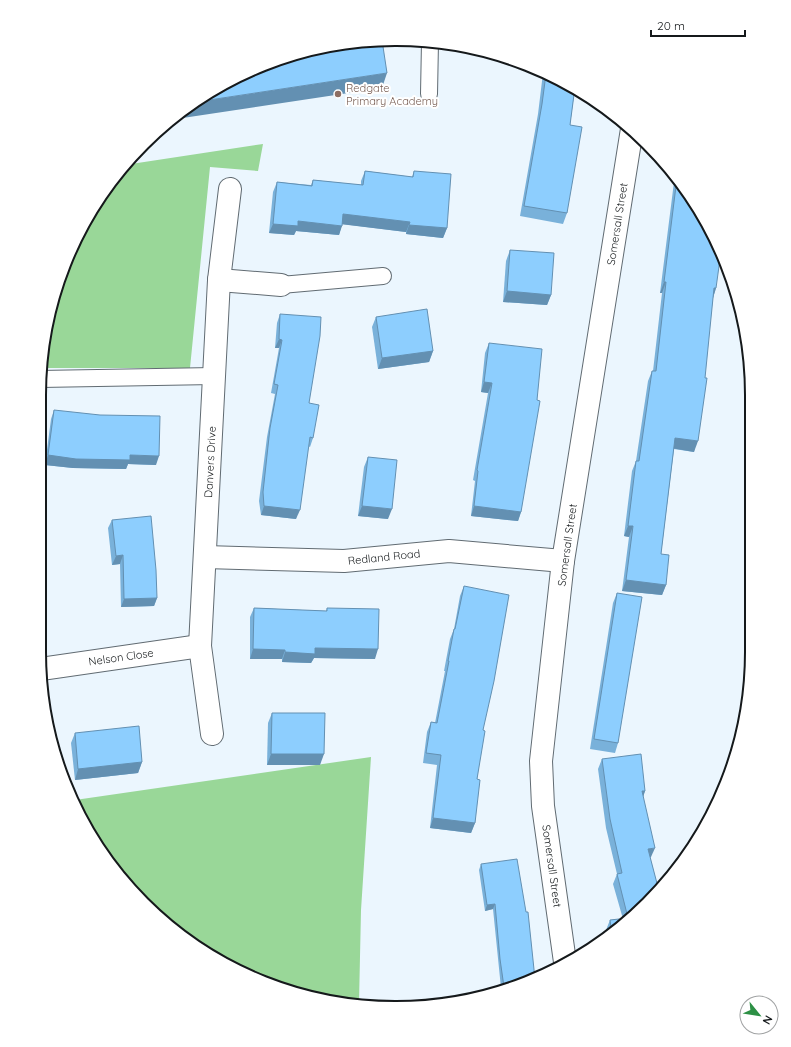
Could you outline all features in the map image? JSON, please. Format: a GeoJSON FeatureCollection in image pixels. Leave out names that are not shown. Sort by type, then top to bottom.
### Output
{"type":"FeatureCollection","features":[{"type":"Feature","properties":{"kind":"street","name":"Somersall Street"},"geometry":{"type":"LineString","coordinates":[[564,957],[543,806],[541,760],[563,561],[631,137]]}},
{"type":"Feature","properties":{"kind":"street","name":"Danvers Drive"},"geometry":{"type":"LineString","coordinates":[[212,734],[200,646],[219,280],[230,190]]}},
{"type":"Feature","properties":{"kind":"street"},"geometry":{"type":"LineString","coordinates":[[219,280],[281,285]]}},
{"type":"Feature","properties":{"kind":"street","name":"Redland Road"},"geometry":{"type":"LineString","coordinates":[[205,558],[344,562],[449,551],[563,561]]}},
{"type":"Feature","properties":{"kind":"street","name":"Nelson Close"},"geometry":{"type":"LineString","coordinates":[[47,668],[200,646]]}},
{"type":"Feature","properties":{"kind":"lane"},"geometry":{"type":"LineString","coordinates":[[429,94],[430,48]]}},
{"type":"Feature","properties":{"kind":"lane"},"geometry":{"type":"LineString","coordinates":[[281,285],[383,276]]}},
{"type":"Feature","properties":{"kind":"lane"},"geometry":{"type":"LineString","coordinates":[[47,379],[214,376]]}},
{"type":"Feature","properties":{"kind":"green space"},"geometry":{"type":"Polygon","coordinates":[[[263,144],[258,171],[210,167],[190,368],[47,368],[49,350],[58,305],[73,262],[82,241],[105,201],[134,163],[263,144]]]}},
{"type":"Feature","properties":{"kind":"green space"},"geometry":{"type":"Polygon","coordinates":[[[371,757],[361,910],[359,999],[327,994],[283,982],[241,965],[201,942],[183,929],[148,899],[133,882],[105,846],[79,799],[371,757]]]}},
{"type":"Feature","properties":{"kind":"building"},"geometry":{"type":"Polygon","coordinates":[[[383,47],[387,73],[209,100],[241,82],[283,65],[305,58],[350,49],[383,47]]]}},
{"type":"Feature","properties":{"kind":"building"},"geometry":{"type":"Polygon","coordinates":[[[545,80],[574,95],[570,125],[582,127],[567,213],[524,206],[545,80]]]}},
{"type":"Feature","properties":{"kind":"building"},"geometry":{"type":"Polygon","coordinates":[[[365,171],[413,177],[414,171],[451,174],[447,228],[409,225],[410,222],[343,214],[342,226],[298,221],[298,226],[273,224],[277,182],[312,186],[313,180],[363,185],[365,171]]]}},
{"type":"Feature","properties":{"kind":"building"},"geometry":{"type":"Polygon","coordinates":[[[676,187],[698,221],[709,241],[719,265],[716,288],[714,288],[705,378],[707,378],[698,441],[675,438],[661,554],[669,555],[666,585],[626,580],[633,526],[628,526],[636,461],[639,461],[652,371],[656,371],[666,282],[664,282],[676,187]]]}},
{"type":"Feature","properties":{"kind":"building"},"geometry":{"type":"Polygon","coordinates":[[[510,250],[554,253],[551,295],[507,291],[510,250]]]}},
{"type":"Feature","properties":{"kind":"building"},"geometry":{"type":"Polygon","coordinates":[[[427,309],[433,351],[382,358],[376,317],[427,309]]]}},
{"type":"Feature","properties":{"kind":"building"},"geometry":{"type":"Polygon","coordinates":[[[280,314],[321,317],[320,336],[309,403],[319,405],[313,438],[310,437],[300,510],[264,506],[263,492],[270,428],[278,385],[274,384],[282,340],[279,339],[280,314]]]}},
{"type":"Feature","properties":{"kind":"building"},"geometry":{"type":"Polygon","coordinates":[[[489,343],[542,349],[537,400],[540,401],[521,512],[474,506],[477,470],[492,383],[484,382],[489,343]]]}},
{"type":"Feature","properties":{"kind":"building"},"geometry":{"type":"Polygon","coordinates":[[[54,410],[100,415],[160,416],[159,456],[130,455],[130,460],[76,459],[48,455],[54,410]]]}},
{"type":"Feature","properties":{"kind":"building"},"geometry":{"type":"Polygon","coordinates":[[[368,457],[397,460],[392,509],[362,506],[368,457]]]}},
{"type":"Feature","properties":{"kind":"building"},"geometry":{"type":"Polygon","coordinates":[[[151,516],[157,598],[124,599],[123,555],[116,556],[112,520],[151,516]]]}},
{"type":"Feature","properties":{"kind":"building"},"geometry":{"type":"Polygon","coordinates":[[[464,586],[509,595],[494,681],[483,730],[485,731],[477,779],[480,780],[475,823],[433,818],[441,755],[426,753],[431,722],[437,723],[454,629],[464,586]]]}},
{"type":"Feature","properties":{"kind":"building"},"geometry":{"type":"Polygon","coordinates":[[[617,593],[642,597],[618,743],[594,739],[617,593]]]}},
{"type":"Feature","properties":{"kind":"building"},"geometry":{"type":"Polygon","coordinates":[[[254,608],[327,611],[327,608],[379,609],[378,649],[315,648],[315,654],[285,652],[285,650],[253,649],[254,608]]]}},
{"type":"Feature","properties":{"kind":"building"},"geometry":{"type":"Polygon","coordinates":[[[272,713],[325,713],[324,754],[271,754],[272,713]]]}},
{"type":"Feature","properties":{"kind":"building"},"geometry":{"type":"Polygon","coordinates":[[[139,726],[142,762],[78,769],[75,733],[139,726]]]}},
{"type":"Feature","properties":{"kind":"building"},"geometry":{"type":"Polygon","coordinates":[[[641,754],[645,791],[642,791],[655,848],[648,849],[657,883],[643,899],[627,913],[617,874],[622,873],[610,819],[602,759],[641,754]]]}},
{"type":"Feature","properties":{"kind":"building"},"geometry":{"type":"Polygon","coordinates":[[[517,859],[526,912],[528,912],[534,972],[503,983],[495,904],[487,905],[481,864],[517,859]]]}},
{"type":"Feature","properties":{"kind":"building"},"geometry":{"type":"Polygon","coordinates":[[[620,919],[611,927],[610,920],[620,919]]]}},
{"type":"Feature","properties":{"kind":"place","name":"Redgate Primary Academy"},"geometry":{"type":"Point","coordinates":[338,94]}}]}
